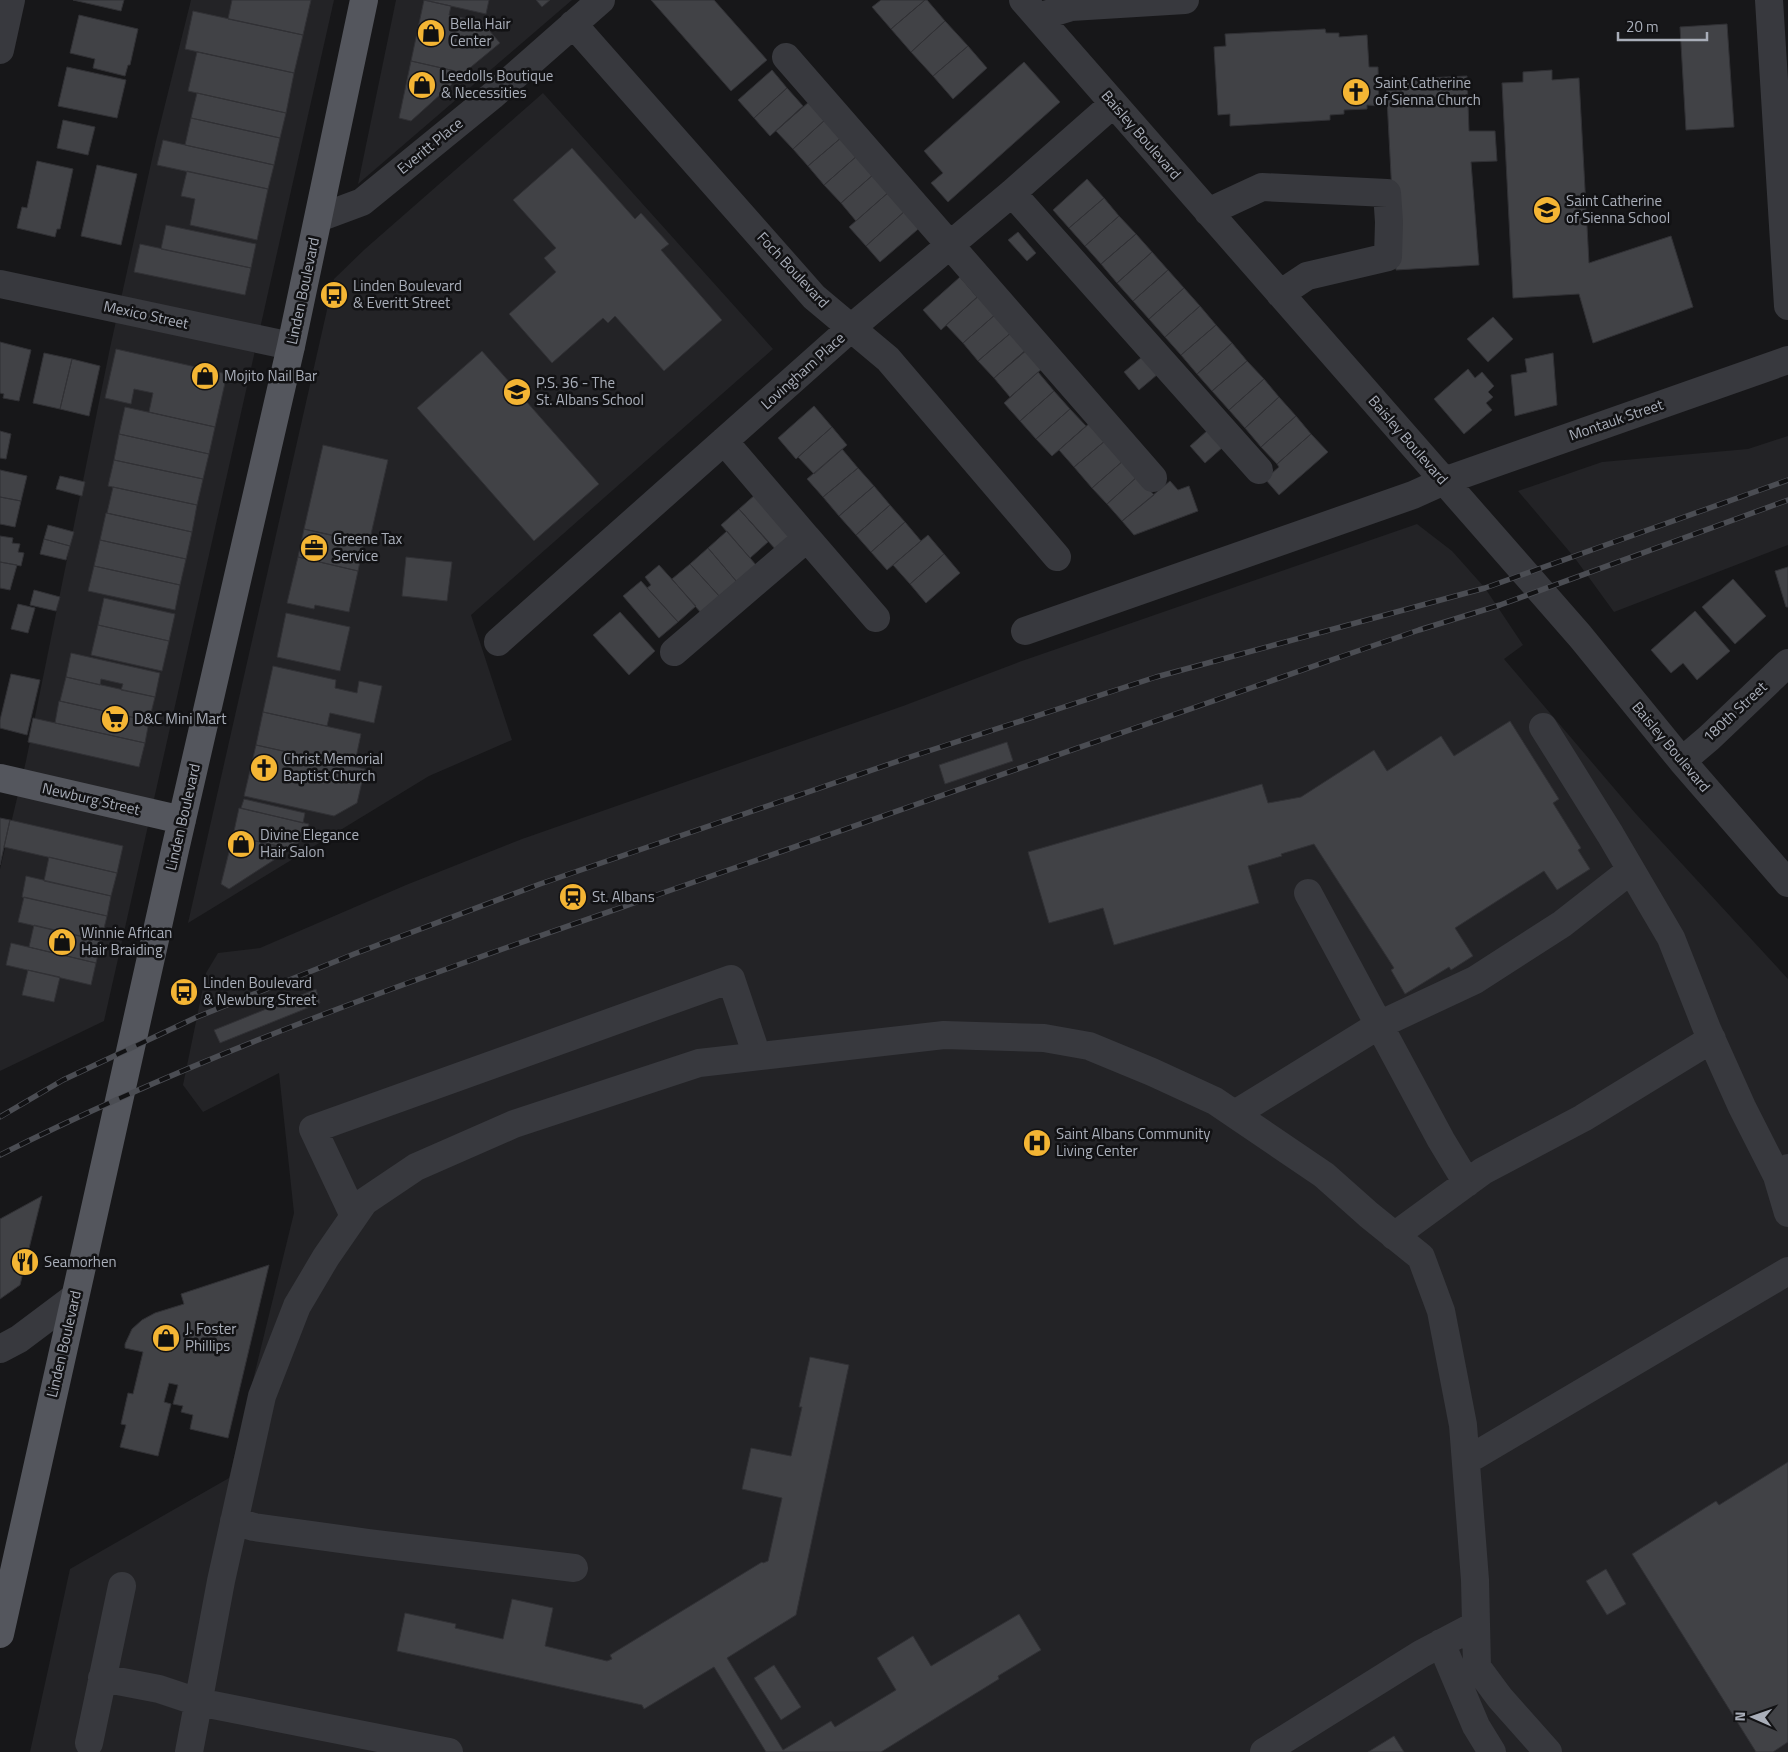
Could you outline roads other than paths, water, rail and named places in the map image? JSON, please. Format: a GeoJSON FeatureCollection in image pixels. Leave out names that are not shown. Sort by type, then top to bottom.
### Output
{"type":"FeatureCollection","features":[{"type":"Feature","properties":{"kind":"main road","name":"Linden Boulevard"},"geometry":{"type":"LineString","coordinates":[[0,1634],[182,820],[291,346],[364,0]]}},
{"type":"Feature","properties":{"kind":"main road","name":"Newburg Street"},"geometry":{"type":"LineString","coordinates":[[0,778],[182,820]]}},
{"type":"Feature","properties":{"kind":"street"},"geometry":{"type":"LineString","coordinates":[[0,50],[12,0]]}},
{"type":"Feature","properties":{"kind":"street","name":"Everitt Place"},"geometry":{"type":"LineString","coordinates":[[319,218],[362,202],[492,96],[601,0]]}},
{"type":"Feature","properties":{"kind":"street"},"geometry":{"type":"LineString","coordinates":[[1030,9],[1185,0]]}},
{"type":"Feature","properties":{"kind":"street"},"geometry":{"type":"LineString","coordinates":[[1769,0],[1788,306]]}},
{"type":"Feature","properties":{"kind":"street","name":"Baisley Boulevard"},"geometry":{"type":"LineString","coordinates":[[1030,9],[1580,636],[1682,761],[1788,883]]}},
{"type":"Feature","properties":{"kind":"street","name":"Foch Boulevard"},"geometry":{"type":"LineString","coordinates":[[573,24],[814,297],[888,359],[1057,557]]}},
{"type":"Feature","properties":{"kind":"street"},"geometry":{"type":"LineString","coordinates":[[786,57],[1153,478]]}},
{"type":"Feature","properties":{"kind":"street","name":"Lovingham Place"},"geometry":{"type":"LineString","coordinates":[[498,642],[852,328],[1113,104]]}},
{"type":"Feature","properties":{"kind":"street"},"geometry":{"type":"LineString","coordinates":[[1208,212],[1262,187],[1387,193],[1389,222],[1388,258],[1306,276],[1280,294]]}},
{"type":"Feature","properties":{"kind":"street"},"geometry":{"type":"LineString","coordinates":[[1012,192],[1259,470]]}},
{"type":"Feature","properties":{"kind":"street","name":"Mexico Street"},"geometry":{"type":"LineString","coordinates":[[0,284],[291,346]]}},
{"type":"Feature","properties":{"kind":"street","name":"Montauk Street"},"geometry":{"type":"LineString","coordinates":[[1025,631],[1413,495],[1444,481],[1788,360]]}},
{"type":"Feature","properties":{"kind":"street"},"geometry":{"type":"LineString","coordinates":[[724,441],[876,618]]}},
{"type":"Feature","properties":{"kind":"street"},"geometry":{"type":"LineString","coordinates":[[674,652],[807,538]]}},
{"type":"Feature","properties":{"kind":"street","name":"180th Street"},"geometry":{"type":"LineString","coordinates":[[1682,761],[1788,663]]}},
{"type":"Feature","properties":{"kind":"street"},"geometry":{"type":"LineString","coordinates":[[1543,726],[1671,938],[1742,1107],[1783,1172],[1788,1213]]}},
{"type":"Feature","properties":{"kind":"street"},"geometry":{"type":"LineString","coordinates":[[1235,1114],[1379,1025],[1475,980],[1562,924],[1631,870]]}},
{"type":"Feature","properties":{"kind":"street"},"geometry":{"type":"LineString","coordinates":[[1308,893],[1441,1140],[1467,1183]]}},
{"type":"Feature","properties":{"kind":"street"},"geometry":{"type":"LineString","coordinates":[[354,1216],[313,1129],[731,979],[757,1056]]}},
{"type":"Feature","properties":{"kind":"street"},"geometry":{"type":"LineString","coordinates":[[189,1752],[234,1522],[262,1396],[297,1306],[326,1256],[364,1202],[416,1167],[514,1124],[699,1062],[944,1035],[1044,1038],[1088,1046],[1152,1072],[1215,1101],[1324,1175],[1421,1257],[1441,1311],[1463,1425],[1475,1580],[1477,1667],[1500,1698],[1548,1752]]}},
{"type":"Feature","properties":{"kind":"street"},"geometry":{"type":"LineString","coordinates":[[1394,1236],[1483,1171],[1583,1118],[1712,1039]]}},
{"type":"Feature","properties":{"kind":"street"},"geometry":{"type":"LineString","coordinates":[[1466,1461],[1788,1271]]}},
{"type":"Feature","properties":{"kind":"street"},"geometry":{"type":"LineString","coordinates":[[0,1349],[19,1340],[75,1297]]}},
{"type":"Feature","properties":{"kind":"street"},"geometry":{"type":"LineString","coordinates":[[234,1522],[254,1527],[350,1540],[574,1568]]}},
{"type":"Feature","properties":{"kind":"street"},"geometry":{"type":"LineString","coordinates":[[89,1743],[122,1586]]}},
{"type":"Feature","properties":{"kind":"street"},"geometry":{"type":"LineString","coordinates":[[1264,1752],[1373,1683],[1476,1625]]}},
{"type":"Feature","properties":{"kind":"street"},"geometry":{"type":"LineString","coordinates":[[1441,1644],[1476,1726],[1492,1752]]}},
{"type":"Feature","properties":{"kind":"street"},"geometry":{"type":"LineString","coordinates":[[102,1678],[159,1689],[198,1702],[449,1752]]}},
{"type":"Feature","properties":{"kind":"railway"},"geometry":{"type":"LineString","coordinates":[[0,1117],[63,1080],[197,1017],[354,954],[540,884],[910,757],[1156,677],[1485,588],[1788,480]]}},
{"type":"Feature","properties":{"kind":"railway"},"geometry":{"type":"LineString","coordinates":[[0,1155],[160,1081],[241,1047],[405,984],[1254,687],[1419,630],[1500,605],[1788,500]]}},
{"type":"Feature","properties":{"kind":"place","name":"Bella Hair Center"},"geometry":{"type":"Point","coordinates":[431,33]}},
{"type":"Feature","properties":{"kind":"place","name":"Leedolls Boutique & Necessities"},"geometry":{"type":"Point","coordinates":[422,85]}},
{"type":"Feature","properties":{"kind":"place","name":"Saint Catherine of Sienna Church"},"geometry":{"type":"Point","coordinates":[1356,92]}},
{"type":"Feature","properties":{"kind":"place","name":"Saint Catherine of Sienna School"},"geometry":{"type":"Point","coordinates":[1547,210]}},
{"type":"Feature","properties":{"kind":"place","name":"Linden Boulevard & Everitt Street"},"geometry":{"type":"Point","coordinates":[334,295]}},
{"type":"Feature","properties":{"kind":"place","name":"Mojito Nail Bar"},"geometry":{"type":"Point","coordinates":[205,376]}},
{"type":"Feature","properties":{"kind":"place","name":"P.S. 36 - The St. Albans School"},"geometry":{"type":"Point","coordinates":[517,392]}},
{"type":"Feature","properties":{"kind":"place","name":"Greene Tax Service"},"geometry":{"type":"Point","coordinates":[314,548]}},
{"type":"Feature","properties":{"kind":"place","name":"D&C Mini Mart"},"geometry":{"type":"Point","coordinates":[115,719]}},
{"type":"Feature","properties":{"kind":"place","name":"Christ Memorial Baptist Church"},"geometry":{"type":"Point","coordinates":[264,768]}},
{"type":"Feature","properties":{"kind":"place","name":"Divine Elegance Hair Salon"},"geometry":{"type":"Point","coordinates":[241,844]}},
{"type":"Feature","properties":{"kind":"place","name":"St. Albans"},"geometry":{"type":"Point","coordinates":[573,897]}},
{"type":"Feature","properties":{"kind":"place","name":"Winnie African Hair Braiding"},"geometry":{"type":"Point","coordinates":[62,942]}},
{"type":"Feature","properties":{"kind":"place","name":"Linden Boulevard & Newburg Street"},"geometry":{"type":"Point","coordinates":[184,992]}},
{"type":"Feature","properties":{"kind":"place","name":"Saint Albans Community Living Center"},"geometry":{"type":"Point","coordinates":[1037,1143]}},
{"type":"Feature","properties":{"kind":"place","name":"Seamorhen"},"geometry":{"type":"Point","coordinates":[25,1262]}},
{"type":"Feature","properties":{"kind":"place","name":"J. Foster Phillips"},"geometry":{"type":"Point","coordinates":[166,1338]}}]}
